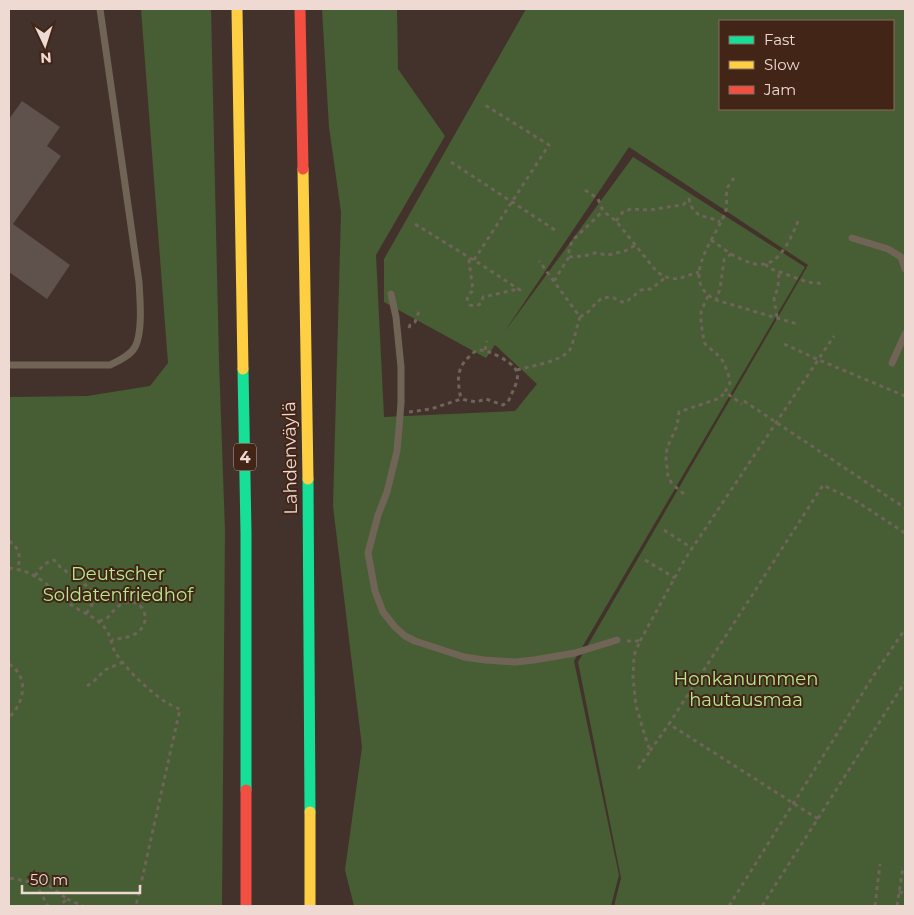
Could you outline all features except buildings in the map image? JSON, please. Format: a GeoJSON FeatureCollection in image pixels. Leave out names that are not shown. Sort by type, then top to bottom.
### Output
{"type":"FeatureCollection","features":[{"type":"Feature","properties":{"kind":"highway","name":"4"},"geometry":{"type":"LineString","coordinates":[[237,9],[246,533],[246,906]]}},
{"type":"Feature","properties":{"kind":"highway","name":"Lahdenväylä"},"geometry":{"type":"LineString","coordinates":[[300,9],[309,529],[310,906]]}},
{"type":"Feature","properties":{"kind":"lane"},"geometry":{"type":"LineString","coordinates":[[9,365],[110,365],[122,359],[134,348],[139,332],[141,308],[139,282],[100,9]]}},
{"type":"Feature","properties":{"kind":"lane"},"geometry":{"type":"LineString","coordinates":[[852,238],[888,249],[901,257],[905,269]]}},
{"type":"Feature","properties":{"kind":"lane"},"geometry":{"type":"LineString","coordinates":[[391,294],[396,317],[401,367],[399,428],[387,492],[378,515],[368,553],[376,591],[383,612],[395,627],[405,636],[415,641],[484,660],[514,662],[534,660],[575,653],[617,640]]}},
{"type":"Feature","properties":{"kind":"lane"},"geometry":{"type":"LineString","coordinates":[[892,363],[905,334]]}},
{"type":"Feature","properties":{"kind":"path"},"geometry":{"type":"LineString","coordinates":[[415,224],[472,259],[520,290],[483,297],[480,305],[470,305],[467,297],[473,291],[469,262],[472,259],[512,202],[549,145],[485,105]]}},
{"type":"Feature","properties":{"kind":"path"},"geometry":{"type":"LineString","coordinates":[[451,162],[558,232]]}},
{"type":"Feature","properties":{"kind":"path"},"geometry":{"type":"LineString","coordinates":[[734,178],[726,189],[727,209],[703,256],[699,272],[704,291],[708,296],[716,300],[797,324]]}},
{"type":"Feature","properties":{"kind":"path"},"geometry":{"type":"LineString","coordinates":[[586,190],[598,199],[603,211],[616,221],[657,272],[665,278],[679,279],[699,272]]}},
{"type":"Feature","properties":{"kind":"path"},"geometry":{"type":"LineString","coordinates":[[616,221],[623,212],[631,209],[650,210],[683,205],[689,199],[691,208],[700,216],[720,222]]}},
{"type":"Feature","properties":{"kind":"path"},"geometry":{"type":"LineString","coordinates":[[554,281],[569,257],[569,249],[575,238],[603,211]]}},
{"type":"Feature","properties":{"kind":"path"},"geometry":{"type":"LineString","coordinates":[[711,240],[731,254],[754,263],[765,264],[775,260],[786,246],[799,219]]}},
{"type":"Feature","properties":{"kind":"path"},"geometry":{"type":"LineString","coordinates":[[569,257],[595,253],[608,255],[625,251],[636,245]]}},
{"type":"Feature","properties":{"kind":"path"},"geometry":{"type":"LineString","coordinates":[[716,300],[720,289],[724,260],[731,254]]}},
{"type":"Feature","properties":{"kind":"path"},"geometry":{"type":"LineString","coordinates":[[539,261],[580,317]]}},
{"type":"Feature","properties":{"kind":"path"},"geometry":{"type":"LineString","coordinates":[[765,264],[769,268],[807,282],[824,284]]}},
{"type":"Feature","properties":{"kind":"path"},"geometry":{"type":"LineString","coordinates":[[777,318],[774,299],[778,287],[779,271]]}},
{"type":"Feature","properties":{"kind":"path"},"geometry":{"type":"LineString","coordinates":[[517,370],[561,357],[570,350],[580,317],[602,299],[609,297],[619,302],[626,302],[641,290],[655,287],[665,278]]}},
{"type":"Feature","properties":{"kind":"path"},"geometry":{"type":"LineString","coordinates":[[684,494],[674,487],[669,479],[666,459],[667,448],[675,432],[679,412],[720,398],[730,383],[724,363],[704,342],[701,312],[708,296]]}},
{"type":"Feature","properties":{"kind":"path"},"geometry":{"type":"LineString","coordinates":[[407,334],[410,325],[415,322],[419,311]]}},
{"type":"Feature","properties":{"kind":"path"},"geometry":{"type":"LineString","coordinates":[[650,750],[636,706],[633,678],[634,655],[640,641],[692,548],[834,336]]}},
{"type":"Feature","properties":{"kind":"path"},"geometry":{"type":"LineString","coordinates":[[484,350],[487,341]]}},
{"type":"Feature","properties":{"kind":"path"},"geometry":{"type":"LineString","coordinates":[[784,344],[905,396]]}},
{"type":"Feature","properties":{"kind":"path"},"geometry":{"type":"LineString","coordinates":[[409,412],[431,408],[461,398],[476,402],[486,399],[503,404],[508,402],[517,381],[517,370],[508,361],[484,350],[477,350],[461,366],[458,385],[461,398]]}},
{"type":"Feature","properties":{"kind":"path"},"geometry":{"type":"LineString","coordinates":[[725,392],[776,423],[905,508]]}},
{"type":"Feature","properties":{"kind":"path"},"geometry":{"type":"LineString","coordinates":[[638,769],[823,486],[856,501],[905,533]]}},
{"type":"Feature","properties":{"kind":"path"},"geometry":{"type":"LineString","coordinates":[[664,530],[692,548]]}},
{"type":"Feature","properties":{"kind":"path"},"geometry":{"type":"LineString","coordinates":[[9,540],[16,546],[20,554],[18,569]]}},
{"type":"Feature","properties":{"kind":"path"},"geometry":{"type":"LineString","coordinates":[[35,576],[48,561],[54,560],[61,568],[80,580],[93,592],[94,601],[86,614]]}},
{"type":"Feature","properties":{"kind":"path"},"geometry":{"type":"LineString","coordinates":[[645,560],[675,578]]}},
{"type":"Feature","properties":{"kind":"path"},"geometry":{"type":"LineString","coordinates":[[9,568],[18,569],[35,576],[69,603],[99,622],[106,629],[112,640],[114,650],[122,662],[148,689],[172,706],[180,709],[136,906]]}},
{"type":"Feature","properties":{"kind":"path"},"geometry":{"type":"LineString","coordinates":[[99,622],[108,618],[123,603],[135,602],[140,605],[146,614],[146,621],[142,627],[135,634],[112,640]]}},
{"type":"Feature","properties":{"kind":"path"},"geometry":{"type":"LineString","coordinates":[[728,906],[905,629]]}},
{"type":"Feature","properties":{"kind":"path"},"geometry":{"type":"LineString","coordinates":[[617,640],[640,641]]}},
{"type":"Feature","properties":{"kind":"path"},"geometry":{"type":"LineString","coordinates":[[87,686],[105,670],[122,662]]}},
{"type":"Feature","properties":{"kind":"path"},"geometry":{"type":"LineString","coordinates":[[9,664],[15,667],[21,678],[22,697],[13,714],[9,717]]}},
{"type":"Feature","properties":{"kind":"path"},"geometry":{"type":"LineString","coordinates":[[762,906],[905,682]]}},
{"type":"Feature","properties":{"kind":"path"},"geometry":{"type":"LineString","coordinates":[[669,724],[818,819]]}},
{"type":"Feature","properties":{"kind":"path"},"geometry":{"type":"LineString","coordinates":[[875,906],[880,864]]}},
{"type":"Feature","properties":{"kind":"path"},"geometry":{"type":"LineString","coordinates":[[897,906],[903,867]]}},
{"type":"Feature","properties":{"kind":"path"},"geometry":{"type":"LineString","coordinates":[[9,877],[50,886],[67,899],[83,906]]}},
{"type":"Feature","properties":{"kind":"path"},"geometry":{"type":"LineString","coordinates":[[37,882],[38,888],[48,906]]}},
{"type":"Feature","properties":{"kind":"path"},"geometry":{"type":"LineString","coordinates":[[899,892],[905,892]]}},
{"type":"Feature","properties":{"kind":"path"},"geometry":{"type":"LineString","coordinates":[[59,906],[67,899]]}},
{"type":"Feature","properties":{"kind":"green space","name":"Deutscher Soldatenfriedhof"},"geometry":{"type":"Polygon","coordinates":[[[141,9],[211,9],[225,531],[222,906],[9,906],[9,397],[87,396],[150,386],[168,363],[141,9]]]}},
{"type":"Feature","properties":{"kind":"green space","name":"Honkanummen hautausmaa"},"geometry":{"type":"Polygon","coordinates":[[[322,9],[397,9],[398,69],[445,136],[376,255],[384,417],[515,411],[537,384],[495,345],[486,358],[384,302],[384,259],[526,9],[905,9],[905,906],[614,906],[621,878],[578,662],[808,265],[629,147],[505,331],[633,157],[805,267],[574,661],[619,875],[611,906],[354,906],[345,870],[362,747],[333,506],[341,212],[329,127],[322,9]]]}},
{"type":"Feature","properties":{"kind":"traffic: fast"},"geometry":{"type":"LineString","coordinates":[[243,369],[246,533],[246,790]]}},
{"type":"Feature","properties":{"kind":"traffic: fast"},"geometry":{"type":"LineString","coordinates":[[308,479],[310,812]]}},
{"type":"Feature","properties":{"kind":"traffic: slow"},"geometry":{"type":"LineString","coordinates":[[237,9],[243,369]]}},
{"type":"Feature","properties":{"kind":"traffic: slow"},"geometry":{"type":"LineString","coordinates":[[303,169],[308,479]]}},
{"type":"Feature","properties":{"kind":"traffic: slow"},"geometry":{"type":"LineString","coordinates":[[310,812],[310,906]]}},
{"type":"Feature","properties":{"kind":"traffic: jam"},"geometry":{"type":"LineString","coordinates":[[300,9],[303,169]]}},
{"type":"Feature","properties":{"kind":"traffic: jam"},"geometry":{"type":"LineString","coordinates":[[246,790],[246,906]]}}]}
